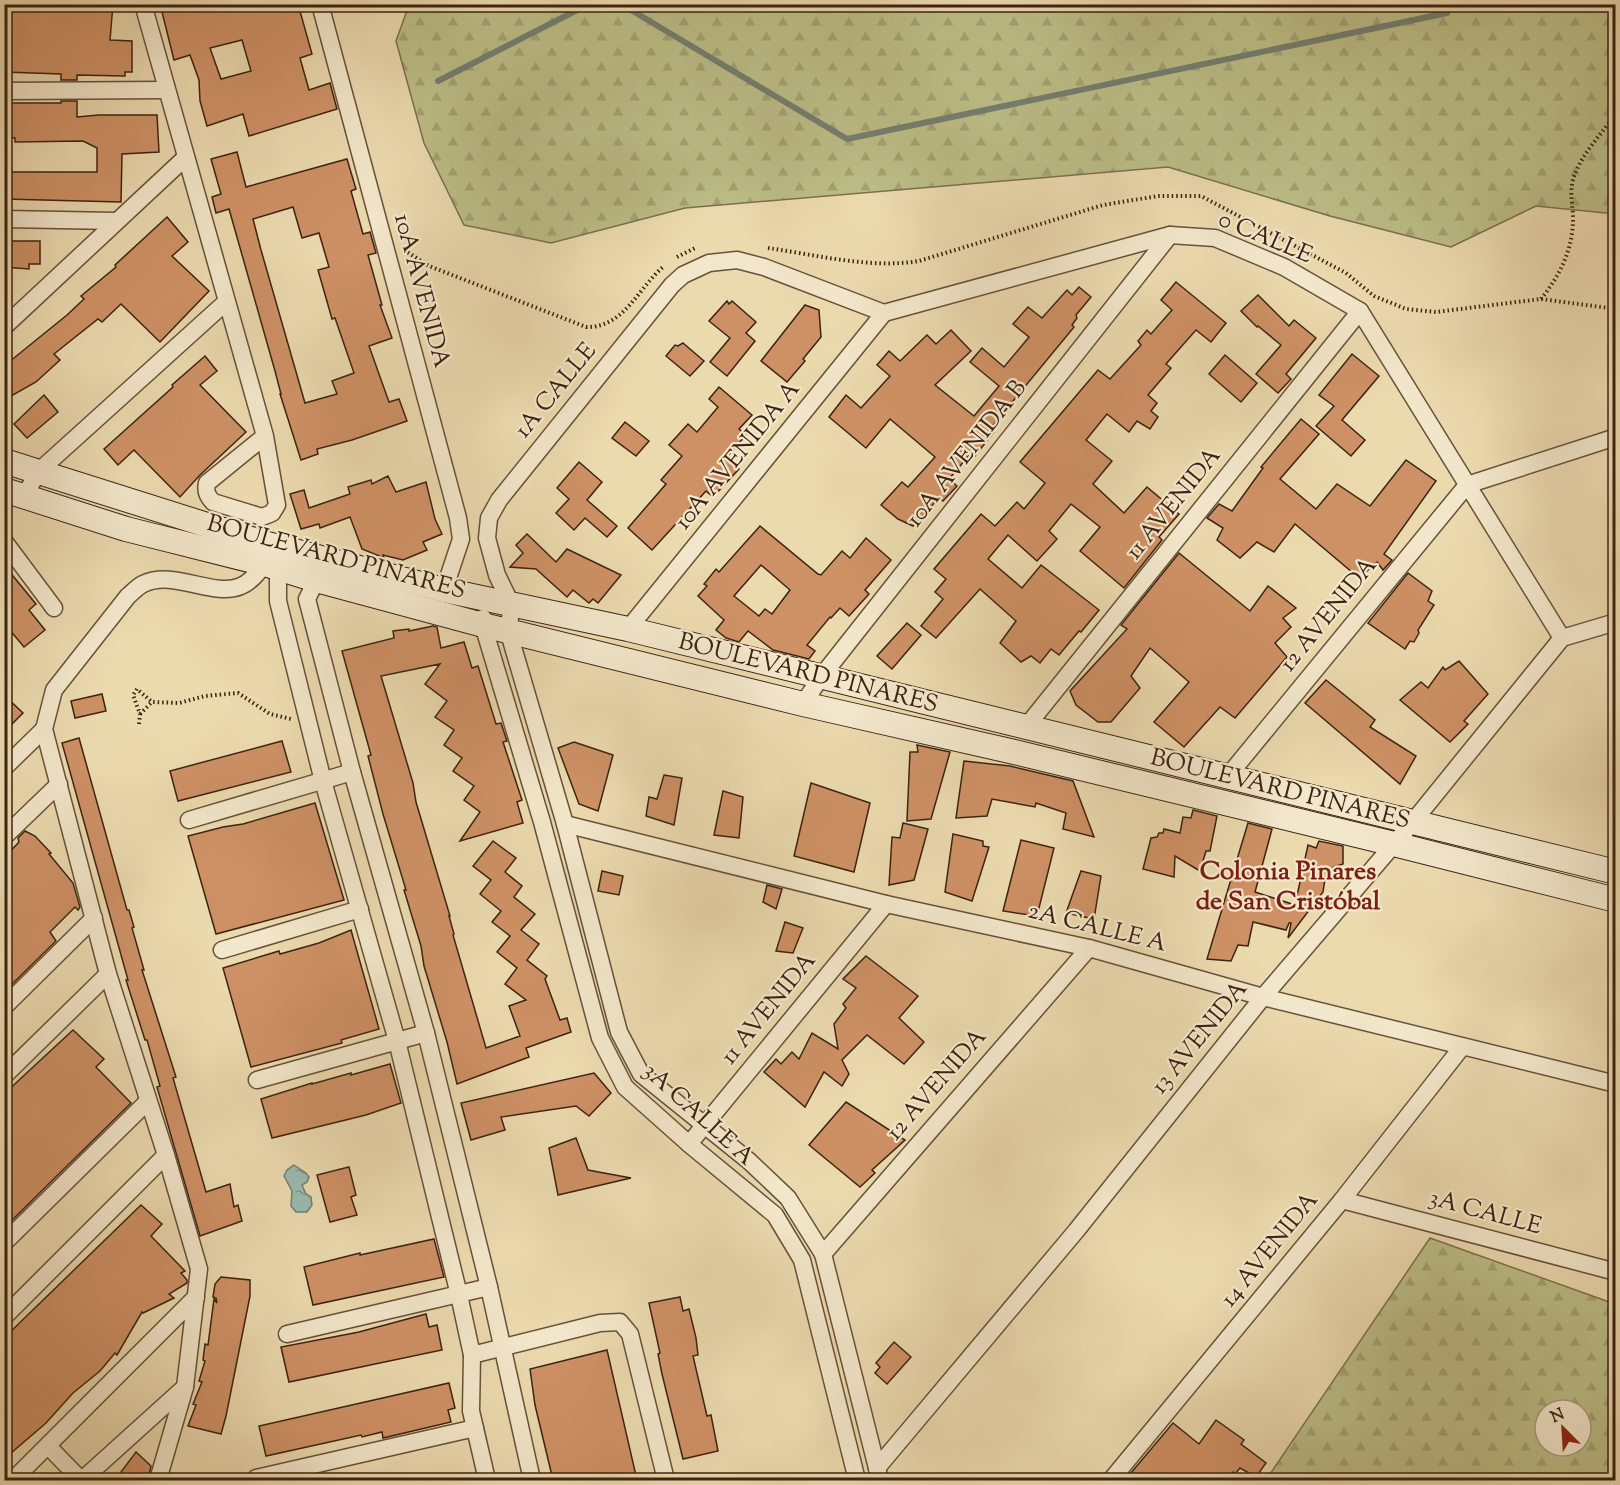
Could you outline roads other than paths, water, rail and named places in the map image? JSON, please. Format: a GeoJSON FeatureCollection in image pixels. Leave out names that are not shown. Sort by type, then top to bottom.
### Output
{"type":"FeatureCollection","features":[{"type":"Feature","properties":{"kind":"street"},"geometry":{"type":"LineString","coordinates":[[143,4],[265,436],[277,505],[272,513],[262,517],[213,502],[209,498],[207,483],[265,436]]}},
{"type":"Feature","properties":{"kind":"street","name":"10A AVENIDA"},"geometry":{"type":"LineString","coordinates":[[320,4],[458,518],[460,539],[444,590]]}},
{"type":"Feature","properties":{"kind":"street"},"geometry":{"type":"LineString","coordinates":[[4,91],[166,90]]}},
{"type":"Feature","properties":{"kind":"street"},"geometry":{"type":"LineString","coordinates":[[4,327],[186,157]]}},
{"type":"Feature","properties":{"kind":"street"},"geometry":{"type":"LineString","coordinates":[[4,219],[116,221]]}},
{"type":"Feature","properties":{"kind":"street","name":"0 CALLE"},"geometry":{"type":"LineString","coordinates":[[884,313],[1170,235],[1215,238],[1284,267],[1360,311],[1562,638]]}},
{"type":"Feature","properties":{"kind":"street","name":"10A AVENIDA B"},"geometry":{"type":"LineString","coordinates":[[803,704],[821,677],[1170,235]]}},
{"type":"Feature","properties":{"kind":"street","name":"1A CALLE"},"geometry":{"type":"LineString","coordinates":[[512,606],[497,575],[487,538],[489,518],[494,508],[672,285],[683,275],[709,263],[723,260],[751,262],[884,313]]}},
{"type":"Feature","properties":{"kind":"street"},"geometry":{"type":"LineString","coordinates":[[14,493],[226,302]]}},
{"type":"Feature","properties":{"kind":"street","name":"11 AVENIDA"},"geometry":{"type":"LineString","coordinates":[[1026,727],[1360,311]]}},
{"type":"Feature","properties":{"kind":"street","name":"10A AVENIDA A"},"geometry":{"type":"LineString","coordinates":[[628,629],[884,313]]}},
{"type":"Feature","properties":{"kind":"street"},"geometry":{"type":"LineString","coordinates":[[1467,485],[1616,437]]}},
{"type":"Feature","properties":{"kind":"street","name":"BOULEVARD PINARES"},"geometry":{"type":"LineString","coordinates":[[4,461],[39,471],[274,556],[483,625],[803,704],[1010,751],[1394,844],[1616,900]]}},
{"type":"Feature","properties":{"kind":"street","name":"12 AVENIDA"},"geometry":{"type":"LineString","coordinates":[[1228,776],[1467,485]]}},
{"type":"Feature","properties":{"kind":"street","name":"BOULEVARD PINARES"},"geometry":{"type":"LineString","coordinates":[[14,493],[126,529],[274,556]]}},
{"type":"Feature","properties":{"kind":"street"},"geometry":{"type":"LineString","coordinates":[[4,541],[54,608]]}},
{"type":"Feature","properties":{"kind":"street"},"geometry":{"type":"LineString","coordinates":[[274,556],[278,601],[323,781],[397,1041],[459,1295],[472,1355],[471,1411],[487,1480]]}},
{"type":"Feature","properties":{"kind":"street"},"geometry":{"type":"LineString","coordinates":[[158,1480],[185,1387],[199,1269],[166,1155],[108,974],[44,729],[54,690],[128,596],[143,584],[168,579],[224,589],[240,587],[255,576],[274,556]]}},
{"type":"Feature","properties":{"kind":"street"},"geometry":{"type":"LineString","coordinates":[[321,570],[307,599],[352,772],[426,1033],[489,1287],[532,1480]]}},
{"type":"Feature","properties":{"kind":"street","name":"BOULEVARD PINARES"},"geometry":{"type":"LineString","coordinates":[[321,570],[444,590],[628,629],[1412,823],[1613,866]]}},
{"type":"Feature","properties":{"kind":"street"},"geometry":{"type":"LineString","coordinates":[[484,598],[497,575]]}},
{"type":"Feature","properties":{"kind":"street","name":"3A CALLE A"},"geometry":{"type":"LineString","coordinates":[[484,598],[483,625],[542,822],[600,1038],[625,1087],[689,1144],[776,1215],[802,1260],[857,1480]]}},
{"type":"Feature","properties":{"kind":"street","name":"3A CALLE A"},"geometry":{"type":"LineString","coordinates":[[512,606],[508,630],[565,824],[619,1032],[641,1074],[749,1161],[788,1197],[822,1254],[879,1474]]}},
{"type":"Feature","properties":{"kind":"street"},"geometry":{"type":"LineString","coordinates":[[1562,638],[1616,622]]}},
{"type":"Feature","properties":{"kind":"street","name":"13 AVENIDA"},"geometry":{"type":"LineString","coordinates":[[879,1474],[1263,997],[1412,823],[1562,638]]}},
{"type":"Feature","properties":{"kind":"street"},"geometry":{"type":"LineString","coordinates":[[4,768],[44,729]]}},
{"type":"Feature","properties":{"kind":"street"},"geometry":{"type":"LineString","coordinates":[[189,820],[352,772]]}},
{"type":"Feature","properties":{"kind":"street"},"geometry":{"type":"LineString","coordinates":[[4,837],[59,784]]}},
{"type":"Feature","properties":{"kind":"street","name":"2A CALLE A"},"geometry":{"type":"LineString","coordinates":[[565,824],[886,904],[1089,948],[1263,997],[1616,1084]]}},
{"type":"Feature","properties":{"kind":"street","name":"11 AVENIDA"},"geometry":{"type":"LineString","coordinates":[[689,1144],[886,904]]}},
{"type":"Feature","properties":{"kind":"street"},"geometry":{"type":"LineString","coordinates":[[222,950],[360,909]]}},
{"type":"Feature","properties":{"kind":"street"},"geometry":{"type":"LineString","coordinates":[[4,1007],[94,918]]}},
{"type":"Feature","properties":{"kind":"street","name":"12 AVENIDA"},"geometry":{"type":"LineString","coordinates":[[822,1254],[1089,948]]}},
{"type":"Feature","properties":{"kind":"street"},"geometry":{"type":"LineString","coordinates":[[4,1076],[108,974]]}},
{"type":"Feature","properties":{"kind":"street"},"geometry":{"type":"LineString","coordinates":[[257,1080],[426,1033]]}},
{"type":"Feature","properties":{"kind":"street","name":"14 AVENIDA"},"geometry":{"type":"LineString","coordinates":[[1111,1480],[1342,1200],[1462,1047]]}},
{"type":"Feature","properties":{"kind":"street"},"geometry":{"type":"LineString","coordinates":[[4,1243],[148,1101]]}},
{"type":"Feature","properties":{"kind":"street"},"geometry":{"type":"LineString","coordinates":[[4,1317],[166,1155]]}},
{"type":"Feature","properties":{"kind":"street","name":"3A CALLE"},"geometry":{"type":"LineString","coordinates":[[1342,1200],[1616,1272]]}},
{"type":"Feature","properties":{"kind":"street"},"geometry":{"type":"LineString","coordinates":[[287,1334],[489,1287]]}},
{"type":"Feature","properties":{"kind":"street"},"geometry":{"type":"LineString","coordinates":[[13,1480],[196,1297]]}},
{"type":"Feature","properties":{"kind":"street"},"geometry":{"type":"LineString","coordinates":[[472,1355],[600,1323],[620,1322],[630,1334],[666,1480]]}},
{"type":"Feature","properties":{"kind":"street"},"geometry":{"type":"LineString","coordinates":[[48,1446],[81,1480],[185,1387]]}},
{"type":"Feature","properties":{"kind":"street"},"geometry":{"type":"LineString","coordinates":[[256,1478],[475,1428]]}},
{"type":"Feature","properties":{"kind":"water"},"geometry":{"type":"Polygon","coordinates":[[[294,1165],[309,1177],[302,1185],[306,1194],[311,1197],[312,1205],[307,1212],[296,1212],[291,1206],[292,1191],[284,1176],[287,1170],[294,1165]]]}},
{"type":"Feature","properties":{"kind":"waterway"},"geometry":{"type":"LineString","coordinates":[[438,81],[589,4]]}},
{"type":"Feature","properties":{"kind":"waterway"},"geometry":{"type":"LineString","coordinates":[[621,4],[847,139],[1447,13],[1451,4]]}},
{"type":"Feature","properties":{"kind":"district","name":"Colonia Pinares de San Cristóbal"},"geometry":{"type":"Point","coordinates":[1288,887]}}]}
